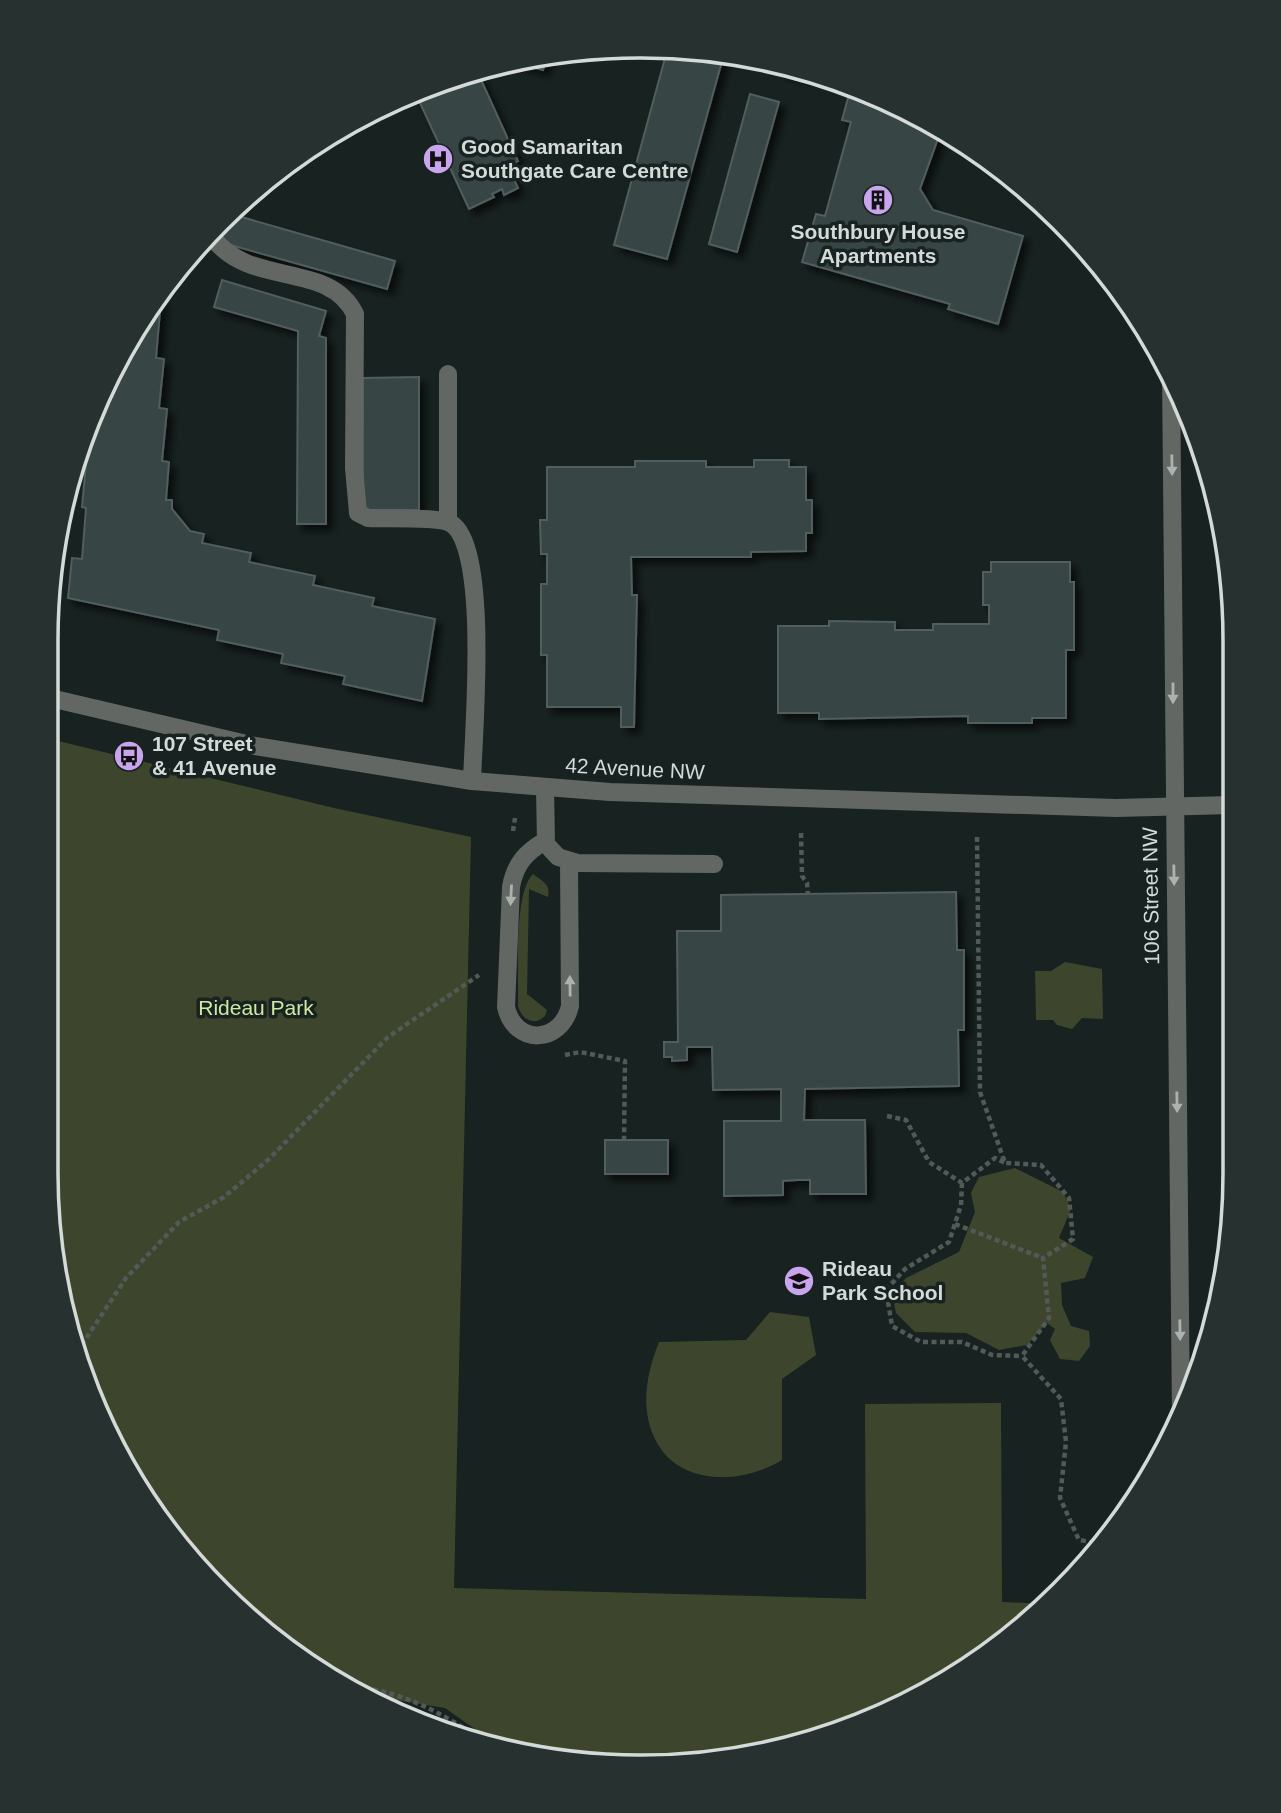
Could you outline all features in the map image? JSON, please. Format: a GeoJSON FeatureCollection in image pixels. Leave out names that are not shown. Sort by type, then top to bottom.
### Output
{"type":"FeatureCollection","features":[{"type":"Feature","properties":{"kind":"street"},"geometry":{"type":"LineString","coordinates":[[216,241],[232,258],[323,284],[348,300],[355,314],[354,468],[358,513],[368,518],[448,522],[462,533],[469,549],[475,584],[472,781]]}},
{"type":"Feature","properties":{"kind":"street"},"geometry":{"type":"LineString","coordinates":[[448,374],[448,522]]}},
{"type":"Feature","properties":{"kind":"street","name":"106 Street NW"},"geometry":{"type":"LineString","coordinates":[[1171,400],[1181,1391]]}},
{"type":"Feature","properties":{"kind":"street","name":"42 Avenue NW"},"geometry":{"type":"LineString","coordinates":[[58,700],[255,747],[472,781],[545,787],[1103,807],[1223,805]]}},
{"type":"Feature","properties":{"kind":"street"},"geometry":{"type":"LineString","coordinates":[[545,787],[545,841],[551,852],[569,862],[714,864]]}},
{"type":"Feature","properties":{"kind":"street"},"geometry":{"type":"LineString","coordinates":[[545,841],[529,851],[520,862],[513,872],[511,887],[506,1007],[509,1019],[519,1029],[530,1034],[555,1031],[563,1025],[570,1006],[569,862]]}},
{"type":"Feature","properties":{"kind":"path"},"geometry":{"type":"LineString","coordinates":[[801,833],[802,876],[807,883],[808,895]]}},
{"type":"Feature","properties":{"kind":"path"},"geometry":{"type":"LineString","coordinates":[[977,837],[980,1092],[1005,1163]]}},
{"type":"Feature","properties":{"kind":"path"},"geometry":{"type":"LineString","coordinates":[[84,1342],[126,1278],[179,1222],[224,1197],[269,1159],[388,1037],[480,975]]}},
{"type":"Feature","properties":{"kind":"path"},"geometry":{"type":"LineString","coordinates":[[580,1052],[625,1061],[624,1140]]}},
{"type":"Feature","properties":{"kind":"path"},"geometry":{"type":"LineString","coordinates":[[887,1116],[906,1120],[929,1161],[962,1184]]}},
{"type":"Feature","properties":{"kind":"path"},"geometry":{"type":"LineString","coordinates":[[1043,1258],[1073,1239],[1069,1198],[1041,1166],[1005,1163],[995,1158],[962,1184],[961,1205],[949,1242],[905,1269],[886,1290],[892,1326],[922,1342],[962,1342],[992,1355],[1022,1356],[1061,1399],[1066,1442],[1060,1498],[1079,1540],[1091,1542]]}},
{"type":"Feature","properties":{"kind":"path"},"geometry":{"type":"LineString","coordinates":[[955,1224],[1043,1258]]}},
{"type":"Feature","properties":{"kind":"path"},"geometry":{"type":"LineString","coordinates":[[1022,1356],[1049,1318],[1043,1258]]}},
{"type":"Feature","properties":{"kind":"path"},"geometry":{"type":"LineString","coordinates":[[375,1691],[403,1696],[436,1710],[462,1727]]}},
{"type":"Feature","properties":{"kind":"green space","name":"Rideau Park"},"geometry":{"type":"Polygon","coordinates":[[[58,741],[334,808],[471,837],[454,1588],[866,1599],[865,1404],[1001,1403],[1002,1602],[1033,1603],[995,1635],[932,1677],[864,1711],[828,1724],[754,1744],[679,1754],[602,1754],[527,1744],[478,1732],[445,1708],[393,1699],[383,1695],[317,1657],[256,1611],[202,1557],[178,1527],[136,1464],[102,1396],[89,1360],[69,1286],[59,1211],[58,741]]]}},
{"type":"Feature","properties":{"kind":"green space"},"geometry":{"type":"Polygon","coordinates":[[[533,874],[545,883],[549,893],[548,897],[529,889],[527,994],[547,1010],[545,1016],[537,1021],[525,1018],[518,1006],[522,898],[533,874]]]}},
{"type":"Feature","properties":{"kind":"green space"},"geometry":{"type":"Polygon","coordinates":[[[1065,962],[1102,969],[1103,1019],[1082,1018],[1072,1029],[1057,1025],[1053,1020],[1036,1020],[1035,971],[1051,971],[1065,962]]]}},
{"type":"Feature","properties":{"kind":"green space"},"geometry":{"type":"Polygon","coordinates":[[[1015,1168],[1063,1192],[1071,1209],[1059,1238],[1093,1257],[1085,1278],[1061,1283],[1062,1305],[1071,1326],[1089,1331],[1090,1346],[1079,1361],[1060,1359],[1050,1340],[1055,1329],[1047,1323],[1027,1345],[999,1350],[966,1333],[915,1332],[896,1313],[892,1294],[906,1278],[959,1252],[975,1212],[971,1193],[979,1177],[1015,1168]]]}},
{"type":"Feature","properties":{"kind":"green space"},"geometry":{"type":"Polygon","coordinates":[[[770,1312],[809,1317],[816,1355],[782,1379],[782,1460],[749,1474],[730,1477],[694,1473],[678,1465],[665,1454],[654,1437],[647,1413],[648,1377],[659,1342],[746,1340],[770,1312]]]}},
{"type":"Feature","properties":{"kind":"building"},"geometry":{"type":"Polygon","coordinates":[[[665,59],[721,64],[667,259],[614,245],[665,59]]]}},
{"type":"Feature","properties":{"kind":"building"},"geometry":{"type":"Polygon","coordinates":[[[481,81],[518,161],[508,166],[518,188],[504,195],[502,189],[492,194],[494,197],[469,209],[419,101],[481,81]]]}},
{"type":"Feature","properties":{"kind":"building"},"geometry":{"type":"Polygon","coordinates":[[[750,94],[779,102],[737,252],[709,244],[750,94]]]}},
{"type":"Feature","properties":{"kind":"building","name":"Southbury House Apartments"},"geometry":{"type":"Polygon","coordinates":[[[848,96],[898,118],[938,140],[920,189],[933,210],[1023,236],[998,324],[948,309],[950,304],[802,262],[816,214],[825,216],[851,122],[842,120],[848,96]]]}},
{"type":"Feature","properties":{"kind":"building"},"geometry":{"type":"Polygon","coordinates":[[[240,217],[395,261],[387,289],[220,242],[224,233],[240,217]]]}},
{"type":"Feature","properties":{"kind":"building"},"geometry":{"type":"Polygon","coordinates":[[[222,280],[326,311],[319,336],[326,338],[326,524],[297,524],[298,331],[214,307],[222,280]]]}},
{"type":"Feature","properties":{"kind":"building"},"geometry":{"type":"Polygon","coordinates":[[[160,311],[156,358],[164,359],[159,408],[167,409],[162,461],[169,462],[166,500],[172,500],[172,509],[190,531],[204,534],[202,543],[251,553],[249,562],[315,576],[313,585],[374,598],[372,606],[435,619],[422,701],[343,684],[345,676],[281,663],[283,654],[217,640],[219,630],[68,598],[72,558],[82,559],[86,508],[82,507],[86,464],[102,417],[118,383],[160,311]]]}},
{"type":"Feature","properties":{"kind":"building"},"geometry":{"type":"Polygon","coordinates":[[[419,377],[419,510],[363,510],[363,378],[419,377]]]}},
{"type":"Feature","properties":{"kind":"building"},"geometry":{"type":"Polygon","coordinates":[[[754,460],[789,460],[789,467],[806,467],[806,500],[812,500],[812,533],[806,533],[806,551],[751,552],[751,557],[631,557],[632,595],[637,595],[634,727],[621,727],[621,707],[547,707],[547,655],[541,655],[541,584],[547,584],[547,554],[541,554],[540,520],[547,520],[547,467],[635,467],[635,461],[706,461],[706,467],[754,467],[754,460]]]}},
{"type":"Feature","properties":{"kind":"building"},"geometry":{"type":"Polygon","coordinates":[[[991,562],[1070,562],[1070,582],[1074,582],[1074,650],[1066,650],[1066,718],[1032,718],[1032,723],[968,723],[968,716],[819,719],[819,713],[778,713],[778,626],[829,626],[829,621],[895,622],[895,630],[933,630],[933,624],[989,624],[989,605],[983,605],[983,572],[991,572],[991,562]]]}},
{"type":"Feature","properties":{"kind":"building"},"geometry":{"type":"Polygon","coordinates":[[[956,892],[957,950],[964,950],[964,1030],[958,1030],[959,1086],[805,1089],[804,1120],[865,1120],[866,1194],[810,1194],[810,1180],[797,1180],[783,1181],[783,1195],[724,1196],[724,1121],[781,1121],[781,1089],[713,1090],[712,1047],[687,1047],[687,1060],[672,1061],[672,1057],[664,1057],[664,1042],[678,1042],[677,931],[721,931],[721,895],[956,892]]]}},
{"type":"Feature","properties":{"kind":"building"},"geometry":{"type":"Polygon","coordinates":[[[605,1140],[668,1140],[668,1174],[605,1174],[605,1140]]]}},
{"type":"Feature","properties":{"kind":"place","name":"Good Samaritan Southgate Care Centre"},"geometry":{"type":"Point","coordinates":[438,159]}},
{"type":"Feature","properties":{"kind":"place","name":"Southbury House Apartments"},"geometry":{"type":"Point","coordinates":[878,200]}},
{"type":"Feature","properties":{"kind":"place","name":"107 Street & 41 Avenue"},"geometry":{"type":"Point","coordinates":[129,756]}},
{"type":"Feature","properties":{"kind":"place","name":"Rideau Park School"},"geometry":{"type":"Point","coordinates":[799,1281]}}]}
